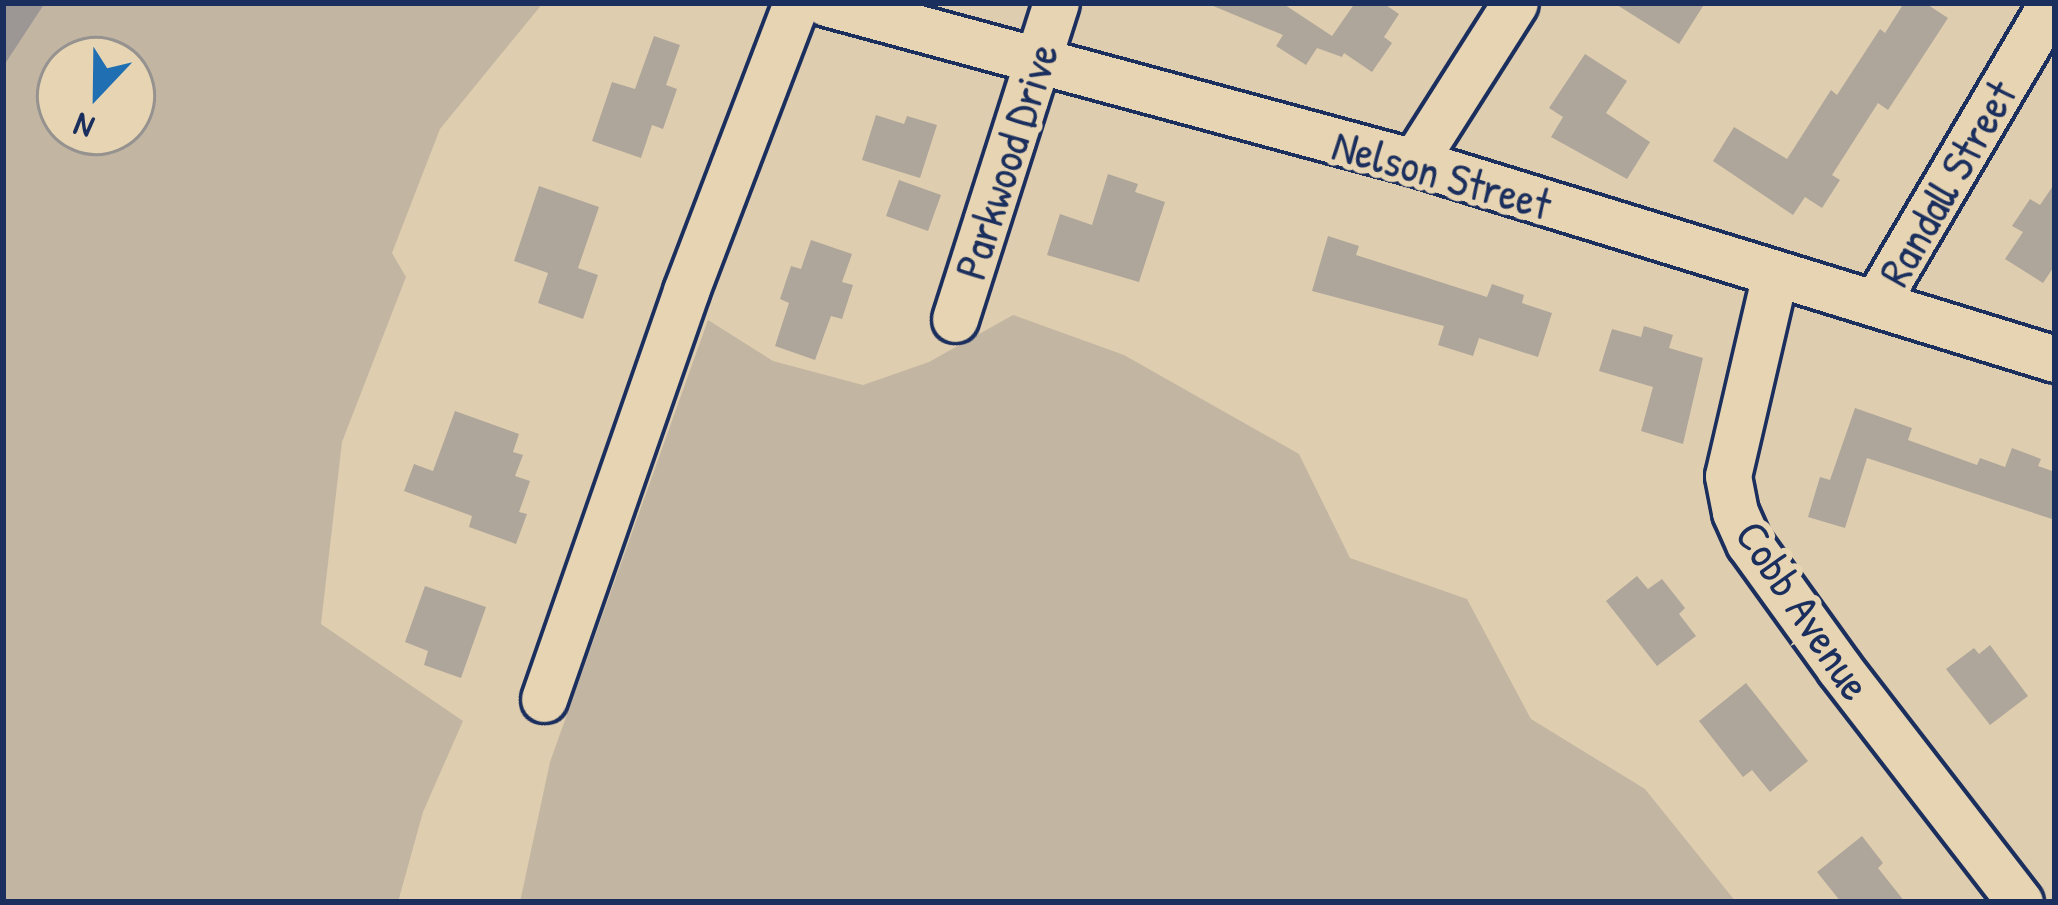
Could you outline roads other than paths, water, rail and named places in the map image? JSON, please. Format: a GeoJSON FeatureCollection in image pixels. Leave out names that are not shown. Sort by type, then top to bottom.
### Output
{"type":"FeatureCollection","features":[{"type":"Feature","properties":{"kind":"street"},"geometry":{"type":"LineString","coordinates":[[544,699],[686,291],[796,3]]}},
{"type":"Feature","properties":{"kind":"street","name":"Nelson Street"},"geometry":{"type":"LineString","coordinates":[[826,3],[1037,64],[1414,162],[2055,358]]}},
{"type":"Feature","properties":{"kind":"street","name":"Parkwood Drive"},"geometry":{"type":"LineString","coordinates":[[955,319],[1056,3]]}},
{"type":"Feature","properties":{"kind":"street"},"geometry":{"type":"LineString","coordinates":[[1414,162],[1515,3]]}},
{"type":"Feature","properties":{"kind":"street","name":"Randall Street"},"geometry":{"type":"LineString","coordinates":[[1877,301],[2052,3]]}},
{"type":"Feature","properties":{"kind":"street","name":"Cobb Avenue"},"geometry":{"type":"LineString","coordinates":[[1775,274],[1728,476],[1735,512],[1750,543],[1839,668],[2020,902]]}}]}
